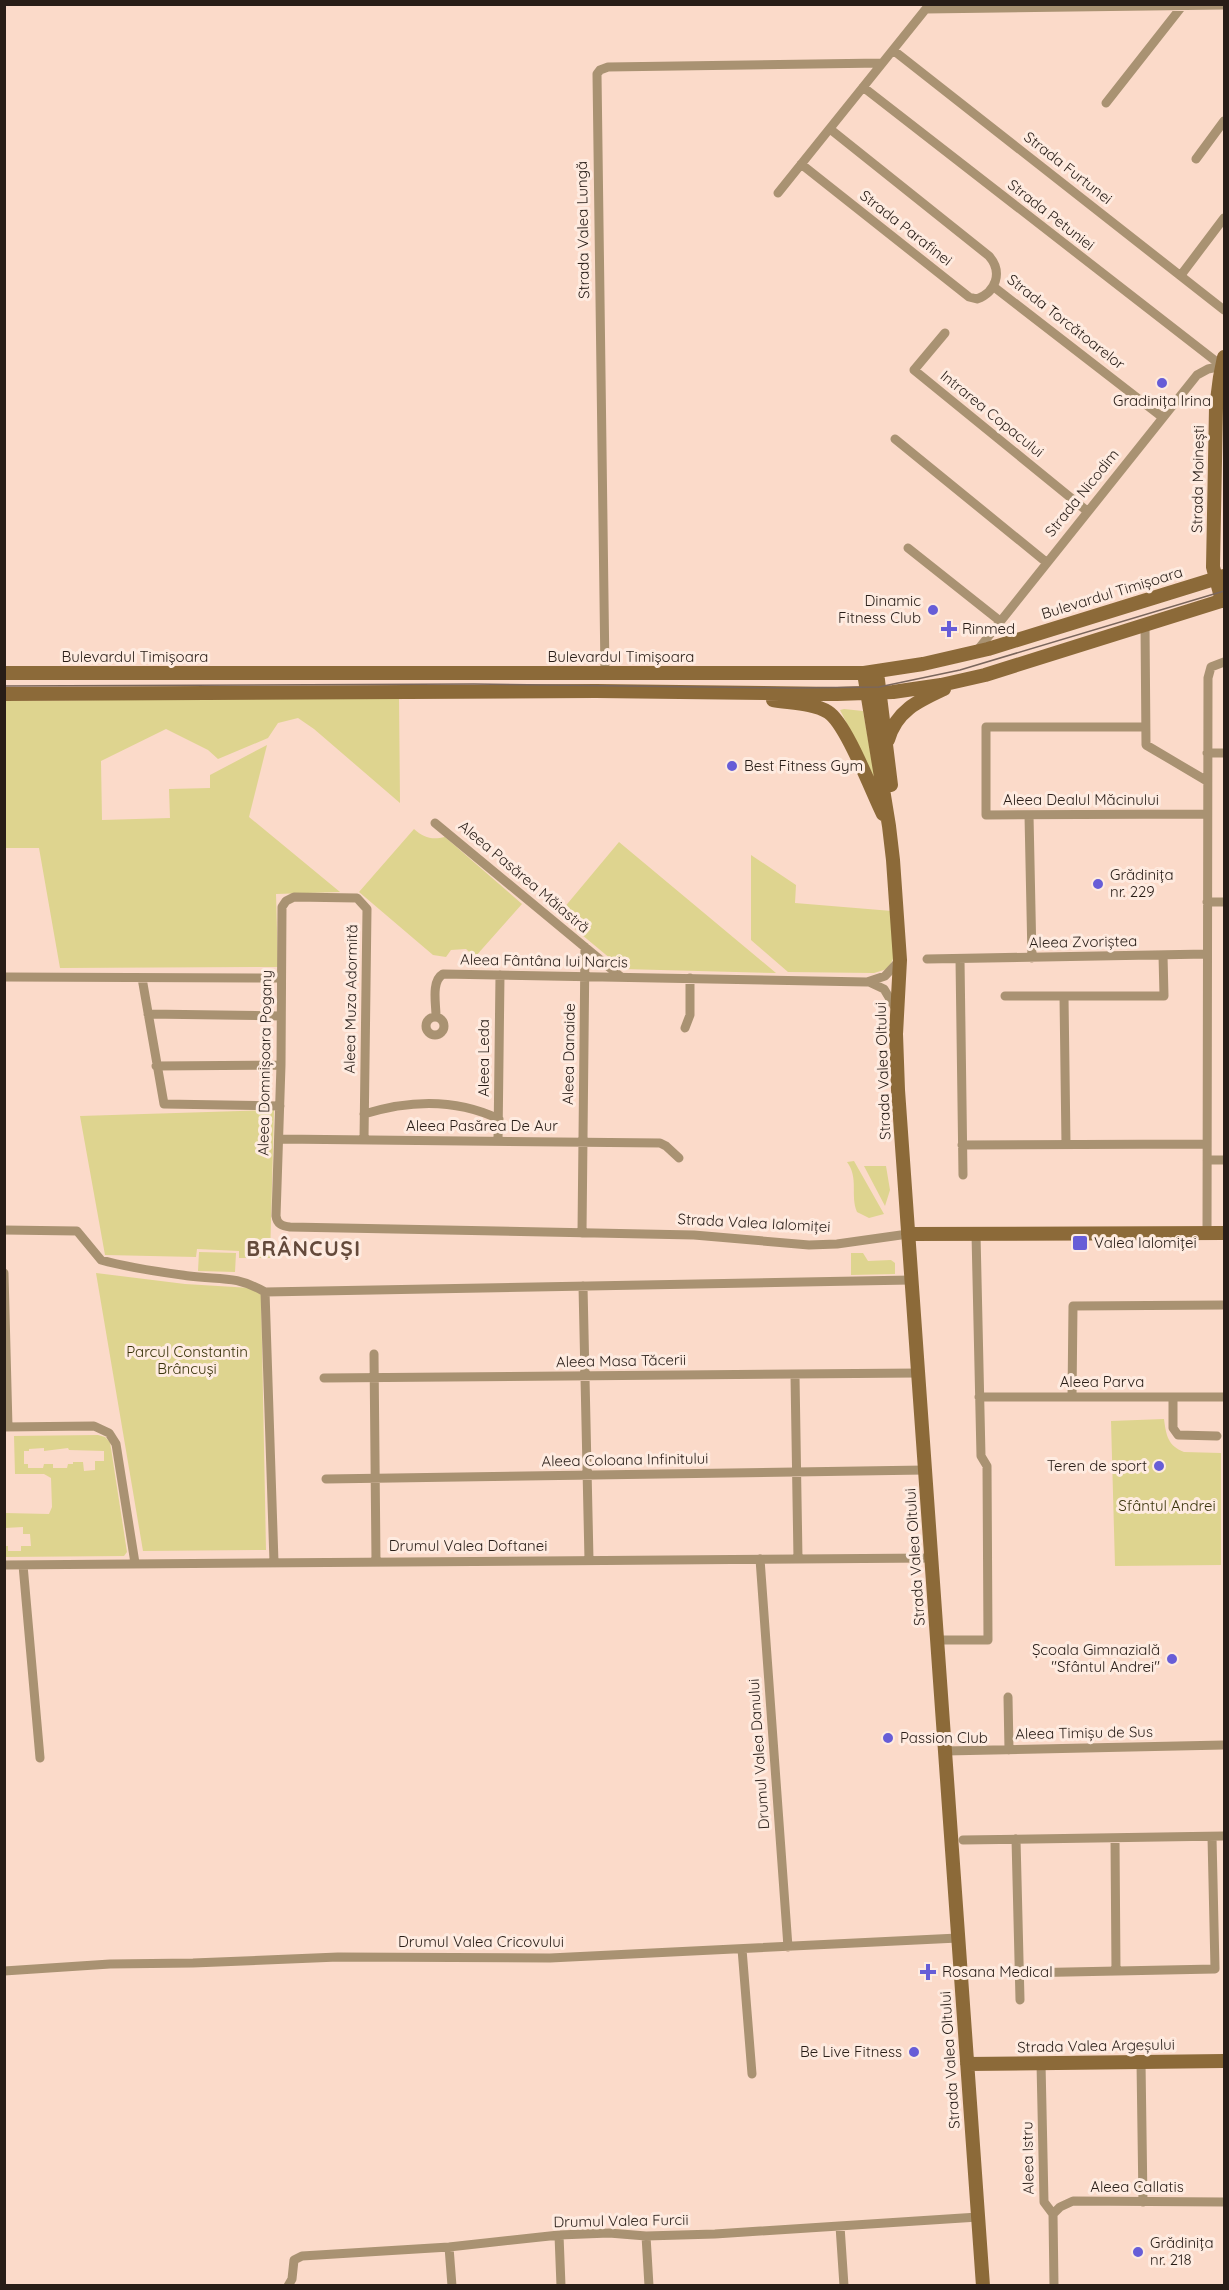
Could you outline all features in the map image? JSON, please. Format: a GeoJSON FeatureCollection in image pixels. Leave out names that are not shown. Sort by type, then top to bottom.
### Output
{"type":"FeatureCollection","features":[{"type":"Feature","properties":{"kind":"main road","name":"Strada Moinești"},"geometry":{"type":"LineString","coordinates":[[1223,361],[1216,421],[1213,567],[1220,578],[1223,601]]}},
{"type":"Feature","properties":{"kind":"main road","name":"Bulevardul Timișoara"},"geometry":{"type":"LineString","coordinates":[[4,673],[793,674],[870,672],[923,664],[976,652],[1220,578]]}},
{"type":"Feature","properties":{"kind":"main road"},"geometry":{"type":"LineString","coordinates":[[4,693],[596,691],[727,694],[874,693],[917,689],[962,681],[1223,601]]}},
{"type":"Feature","properties":{"kind":"main road","name":"Strada Valea Oltului"},"geometry":{"type":"LineString","coordinates":[[870,672],[890,826],[900,960],[896,1009],[896,1059],[983,2286]]}},
{"type":"Feature","properties":{"kind":"main road"},"geometry":{"type":"LineString","coordinates":[[197,674],[197,693]]}},
{"type":"Feature","properties":{"kind":"main road"},"geometry":{"type":"LineString","coordinates":[[793,674],[794,694]]}},
{"type":"Feature","properties":{"kind":"main road"},"geometry":{"type":"LineString","coordinates":[[887,742],[896,721],[908,709],[962,681]]}},
{"type":"Feature","properties":{"kind":"main road","name":"Strada Valea Oltului"},"geometry":{"type":"LineString","coordinates":[[874,693],[887,742],[891,788],[890,826]]}},
{"type":"Feature","properties":{"kind":"main road"},"geometry":{"type":"LineString","coordinates":[[727,694],[813,706],[834,716],[890,826]]}},
{"type":"Feature","properties":{"kind":"main road","name":"Strada Valea Ialomiței"},"geometry":{"type":"LineString","coordinates":[[908,1234],[1224,1233]]}},
{"type":"Feature","properties":{"kind":"main road","name":"Strada Valea Argeșului"},"geometry":{"type":"LineString","coordinates":[[967,2064],[1224,2061]]}},
{"type":"Feature","properties":{"kind":"street"},"geometry":{"type":"LineString","coordinates":[[1106,104],[1183,5]]}},
{"type":"Feature","properties":{"kind":"street"},"geometry":{"type":"LineString","coordinates":[[778,193],[928,7],[1224,5]]}},
{"type":"Feature","properties":{"kind":"street","name":"Strada Furtunei"},"geometry":{"type":"LineString","coordinates":[[893,50],[1224,310]]}},
{"type":"Feature","properties":{"kind":"street","name":"Strada Valea Lungă"},"geometry":{"type":"LineString","coordinates":[[605,673],[597,74],[608,67],[882,63]]}},
{"type":"Feature","properties":{"kind":"street","name":"Strada Petuniei"},"geometry":{"type":"LineString","coordinates":[[863,87],[1223,361]]}},
{"type":"Feature","properties":{"kind":"street"},"geometry":{"type":"LineString","coordinates":[[1196,159],[1224,121]]}},
{"type":"Feature","properties":{"kind":"street","name":"Strada Torcătoarelor"},"geometry":{"type":"LineString","coordinates":[[830,129],[989,256],[997,270],[994,287],[1162,417]]}},
{"type":"Feature","properties":{"kind":"street","name":"Strada Parafinei"},"geometry":{"type":"LineString","coordinates":[[801,164],[969,297],[977,299],[994,287]]}},
{"type":"Feature","properties":{"kind":"street"},"geometry":{"type":"LineString","coordinates":[[1182,275],[1224,218]]}},
{"type":"Feature","properties":{"kind":"street","name":"Intrarea Copacului"},"geometry":{"type":"LineString","coordinates":[[945,333],[914,370],[1087,511]]}},
{"type":"Feature","properties":{"kind":"street","name":"Strada Nicodim"},"geometry":{"type":"LineString","coordinates":[[976,652],[1197,375],[1223,361]]}},
{"type":"Feature","properties":{"kind":"street"},"geometry":{"type":"LineString","coordinates":[[895,439],[1046,562]]}},
{"type":"Feature","properties":{"kind":"street"},"geometry":{"type":"LineString","coordinates":[[908,548],[1000,621]]}},
{"type":"Feature","properties":{"kind":"street"},"geometry":{"type":"LineString","coordinates":[[1145,624],[1145,741],[1148,747],[1207,781]]}},
{"type":"Feature","properties":{"kind":"street"},"geometry":{"type":"LineString","coordinates":[[1207,1233],[1207,691],[1211,668],[1224,662]]}},
{"type":"Feature","properties":{"kind":"street","name":"Aleea Dealul Măcinului"},"geometry":{"type":"LineString","coordinates":[[1145,727],[986,727],[986,815],[1208,814]]}},
{"type":"Feature","properties":{"kind":"street"},"geometry":{"type":"LineString","coordinates":[[1207,753],[1224,753]]}},
{"type":"Feature","properties":{"kind":"street"},"geometry":{"type":"LineString","coordinates":[[1029,815],[1032,958]]}},
{"type":"Feature","properties":{"kind":"street","name":"Aleea Pasărea Măiastră"},"geometry":{"type":"LineString","coordinates":[[435,823],[621,977]]}},
{"type":"Feature","properties":{"kind":"street","name":"Aleea Muza Adormită"},"geometry":{"type":"LineString","coordinates":[[286,901],[294,897],[357,898],[367,909],[364,1140]]}},
{"type":"Feature","properties":{"kind":"street","name":"Aleea Domnișoara Pogany"},"geometry":{"type":"LineString","coordinates":[[281,1225],[276,1220],[276,1216],[281,1065],[282,907],[286,901]]}},
{"type":"Feature","properties":{"kind":"street"},"geometry":{"type":"LineString","coordinates":[[1207,902],[1224,902]]}},
{"type":"Feature","properties":{"kind":"street","name":"Aleea Danaide"},"geometry":{"type":"LineString","coordinates":[[582,1233],[585,947]]}},
{"type":"Feature","properties":{"kind":"street","name":"Aleea Zvoriștea"},"geometry":{"type":"LineString","coordinates":[[927,959],[1208,954]]}},
{"type":"Feature","properties":{"kind":"street"},"geometry":{"type":"LineString","coordinates":[[1005,996],[1164,996],[1163,955]]}},
{"type":"Feature","properties":{"kind":"street"},"geometry":{"type":"LineString","coordinates":[[960,959],[963,1175]]}},
{"type":"Feature","properties":{"kind":"street"},"geometry":{"type":"LineString","coordinates":[[867,982],[885,976],[900,960]]}},
{"type":"Feature","properties":{"kind":"street","name":"Aleea Fântâna lui Narcis"},"geometry":{"type":"LineString","coordinates":[[436,1016],[436,982],[443,974],[867,982]]}},
{"type":"Feature","properties":{"kind":"street","name":"Aleea Leda"},"geometry":{"type":"LineString","coordinates":[[498,1141],[500,975]]}},
{"type":"Feature","properties":{"kind":"street"},"geometry":{"type":"LineString","coordinates":[[4,977],[281,978]]}},
{"type":"Feature","properties":{"kind":"street"},"geometry":{"type":"LineString","coordinates":[[142,978],[164,1104],[279,1106]]}},
{"type":"Feature","properties":{"kind":"street"},"geometry":{"type":"LineString","coordinates":[[686,1028],[690,1015],[690,978]]}},
{"type":"Feature","properties":{"kind":"street"},"geometry":{"type":"LineString","coordinates":[[867,982],[884,989],[896,1009]]}},
{"type":"Feature","properties":{"kind":"street"},"geometry":{"type":"LineString","coordinates":[[1064,996],[1066,1144]]}},
{"type":"Feature","properties":{"kind":"street"},"geometry":{"type":"LineString","coordinates":[[148,1014],[281,1016]]}},
{"type":"Feature","properties":{"kind":"street"},"geometry":{"type":"LineString","coordinates":[[156,1066],[281,1065]]}},
{"type":"Feature","properties":{"kind":"street","name":"Aleea Pasărea De Aur"},"geometry":{"type":"LineString","coordinates":[[364,1114],[390,1106],[441,1103],[468,1107],[499,1119]]}},
{"type":"Feature","properties":{"kind":"street","name":"Aleea Pasărea De Aur"},"geometry":{"type":"LineString","coordinates":[[279,1139],[660,1143],[679,1158]]}},
{"type":"Feature","properties":{"kind":"street"},"geometry":{"type":"LineString","coordinates":[[962,1145],[1207,1144]]}},
{"type":"Feature","properties":{"kind":"street"},"geometry":{"type":"LineString","coordinates":[[1207,1160],[1224,1160]]}},
{"type":"Feature","properties":{"kind":"street","name":"Strada Valea Ialomiței"},"geometry":{"type":"LineString","coordinates":[[281,1225],[706,1235],[809,1245],[837,1244],[908,1234]]}},
{"type":"Feature","properties":{"kind":"street"},"geometry":{"type":"LineString","coordinates":[[4,1230],[74,1230],[81,1234],[99,1259],[104,1261],[189,1276],[238,1279],[265,1292],[911,1280]]}},
{"type":"Feature","properties":{"kind":"street"},"geometry":{"type":"LineString","coordinates":[[937,1640],[988,1640],[987,1466],[981,1456],[976,1234]]}},
{"type":"Feature","properties":{"kind":"street"},"geometry":{"type":"LineString","coordinates":[[4,1273],[6,1427],[94,1426],[110,1433],[116,1444],[135,1563]]}},
{"type":"Feature","properties":{"kind":"street"},"geometry":{"type":"LineString","coordinates":[[583,1286],[589,1560]]}},
{"type":"Feature","properties":{"kind":"street"},"geometry":{"type":"LineString","coordinates":[[265,1292],[274,1562]]}},
{"type":"Feature","properties":{"kind":"street"},"geometry":{"type":"LineString","coordinates":[[1072,1397],[1073,1306],[1224,1305]]}},
{"type":"Feature","properties":{"kind":"street"},"geometry":{"type":"LineString","coordinates":[[374,1354],[376,1561]]}},
{"type":"Feature","properties":{"kind":"street","name":"Aleea Masa Tăcerii"},"geometry":{"type":"LineString","coordinates":[[324,1378],[918,1373]]}},
{"type":"Feature","properties":{"kind":"street"},"geometry":{"type":"LineString","coordinates":[[795,1375],[798,1559]]}},
{"type":"Feature","properties":{"kind":"street","name":"Aleea Parva"},"geometry":{"type":"LineString","coordinates":[[979,1397],[1224,1397]]}},
{"type":"Feature","properties":{"kind":"street"},"geometry":{"type":"LineString","coordinates":[[1173,1397],[1173,1428],[1178,1435],[1216,1436]]}},
{"type":"Feature","properties":{"kind":"street","name":"Aleea Coloana Infinitului"},"geometry":{"type":"LineString","coordinates":[[326,1479],[925,1470]]}},
{"type":"Feature","properties":{"kind":"street","name":"Drumul Valea Doftanei"},"geometry":{"type":"LineString","coordinates":[[4,1565],[931,1558]]}},
{"type":"Feature","properties":{"kind":"street","name":"Drumul Valea Danului"},"geometry":{"type":"LineString","coordinates":[[760,1559],[788,1947]]}},
{"type":"Feature","properties":{"kind":"street"},"geometry":{"type":"LineString","coordinates":[[23,1565],[40,1758]]}},
{"type":"Feature","properties":{"kind":"street"},"geometry":{"type":"LineString","coordinates":[[1008,1697],[1009,1750]]}},
{"type":"Feature","properties":{"kind":"street","name":"Aleea Timișu de Sus"},"geometry":{"type":"LineString","coordinates":[[945,1751],[1224,1745]]}},
{"type":"Feature","properties":{"kind":"street"},"geometry":{"type":"LineString","coordinates":[[963,1840],[1224,1836]]}},
{"type":"Feature","properties":{"kind":"street"},"geometry":{"type":"LineString","coordinates":[[1019,1973],[1215,1969],[1212,1837]]}},
{"type":"Feature","properties":{"kind":"street"},"geometry":{"type":"LineString","coordinates":[[1115,1838],[1116,1971]]}},
{"type":"Feature","properties":{"kind":"street"},"geometry":{"type":"LineString","coordinates":[[1016,1839],[1020,2000]]}},
{"type":"Feature","properties":{"kind":"street","name":"Drumul Valea Cricovului"},"geometry":{"type":"LineString","coordinates":[[4,1971],[110,1964],[338,1957],[550,1958],[958,1938]]}},
{"type":"Feature","properties":{"kind":"street"},"geometry":{"type":"LineString","coordinates":[[742,1949],[752,2074]]}},
{"type":"Feature","properties":{"kind":"street"},"geometry":{"type":"LineString","coordinates":[[1141,2062],[1143,2202]]}},
{"type":"Feature","properties":{"kind":"street","name":"Aleea Istru"},"geometry":{"type":"LineString","coordinates":[[1041,2063],[1044,2202],[1053,2214],[1054,2286]]}},
{"type":"Feature","properties":{"kind":"street","name":"Aleea Callatis"},"geometry":{"type":"LineString","coordinates":[[1053,2214],[1060,2207],[1073,2201],[1224,2202]]}},
{"type":"Feature","properties":{"kind":"street","name":"Drumul Valea Furcii"},"geometry":{"type":"LineString","coordinates":[[288,2286],[293,2262],[298,2257],[449,2247],[559,2235],[609,2233],[646,2236],[978,2217]]}},
{"type":"Feature","properties":{"kind":"street"},"geometry":{"type":"LineString","coordinates":[[840,2226],[844,2286]]}},
{"type":"Feature","properties":{"kind":"street"},"geometry":{"type":"LineString","coordinates":[[559,2235],[561,2286]]}},
{"type":"Feature","properties":{"kind":"street"},"geometry":{"type":"LineString","coordinates":[[646,2236],[649,2286]]}},
{"type":"Feature","properties":{"kind":"street"},"geometry":{"type":"LineString","coordinates":[[449,2247],[452,2286]]}},
{"type":"Feature","properties":{"kind":"green space"},"geometry":{"type":"Polygon","coordinates":[[[399,697],[400,803],[298,718],[278,723],[268,738],[218,759],[208,750],[166,729],[101,761],[102,820],[170,818],[169,789],[210,788],[210,775],[267,745],[249,817],[340,892],[276,894],[278,967],[60,968],[39,848],[5,848],[4,701],[399,697]]]}},
{"type":"Feature","properties":{"kind":"green space"},"geometry":{"type":"Polygon","coordinates":[[[840,710],[863,711],[875,779],[840,710]]]}},
{"type":"Feature","properties":{"kind":"green space"},"geometry":{"type":"Polygon","coordinates":[[[414,829],[428,837],[445,837],[522,904],[475,957],[466,949],[451,950],[446,957],[433,955],[359,892],[414,829]]]}},
{"type":"Feature","properties":{"kind":"green space"},"geometry":{"type":"Polygon","coordinates":[[[619,842],[776,973],[623,969],[558,915],[619,842]]]}},
{"type":"Feature","properties":{"kind":"green space"},"geometry":{"type":"Polygon","coordinates":[[[751,855],[796,885],[795,903],[892,911],[894,957],[889,967],[874,973],[788,972],[751,940],[751,855]]]}},
{"type":"Feature","properties":{"kind":"green space"},"geometry":{"type":"Polygon","coordinates":[[[274,1110],[270,1258],[239,1258],[239,1251],[197,1249],[196,1257],[105,1255],[80,1116],[274,1110]]]}},
{"type":"Feature","properties":{"kind":"green space"},"geometry":{"type":"Polygon","coordinates":[[[854,1161],[884,1214],[869,1218],[857,1212],[853,1174],[847,1162],[854,1161]]]}},
{"type":"Feature","properties":{"kind":"green space"},"geometry":{"type":"Polygon","coordinates":[[[864,1166],[886,1166],[890,1190],[885,1206],[864,1166]]]}},
{"type":"Feature","properties":{"kind":"green space"},"geometry":{"type":"Polygon","coordinates":[[[199,1252],[236,1253],[235,1272],[198,1271],[199,1252]]]}},
{"type":"Feature","properties":{"kind":"green space"},"geometry":{"type":"Polygon","coordinates":[[[851,1253],[863,1253],[868,1261],[891,1260],[895,1263],[895,1274],[851,1275],[851,1253]]]}},
{"type":"Feature","properties":{"kind":"green space","name":"Parcul Constantin Brâncuși"},"geometry":{"type":"Polygon","coordinates":[[[96,1273],[185,1284],[251,1288],[261,1294],[266,1550],[143,1551],[96,1273]]]}},
{"type":"Feature","properties":{"kind":"green space","name":"Sfântul Andrei"},"geometry":{"type":"Polygon","coordinates":[[[1164,1419],[1169,1439],[1179,1450],[1221,1453],[1221,1565],[1115,1566],[1111,1421],[1164,1419]]]}},
{"type":"Feature","properties":{"kind":"green space"},"geometry":{"type":"Polygon","coordinates":[[[98,1435],[105,1437],[110,1442],[127,1552],[124,1556],[5,1557],[5,1546],[8,1546],[8,1551],[21,1551],[21,1546],[31,1546],[30,1534],[23,1534],[23,1527],[5,1528],[5,1513],[49,1514],[52,1507],[51,1478],[44,1474],[15,1474],[14,1436],[98,1435]],[[44,1448],[24,1451],[24,1464],[28,1464],[28,1468],[43,1468],[44,1464],[53,1464],[53,1468],[67,1468],[68,1464],[73,1464],[73,1462],[83,1462],[84,1471],[95,1470],[95,1461],[104,1461],[104,1451],[69,1450],[68,1448],[44,1451],[44,1448]]]}},
{"type":"Feature","properties":{"kind":"tram line"},"geometry":{"type":"LineString","coordinates":[[4,686],[474,684],[879,687],[960,670],[1224,591]]}},
{"type":"Feature","properties":{"kind":"place","name":"Gradinița Irina"},"geometry":{"type":"Point","coordinates":[1162,383]}},
{"type":"Feature","properties":{"kind":"place","name":"Dinamic Fitness Club"},"geometry":{"type":"Point","coordinates":[933,610]}},
{"type":"Feature","properties":{"kind":"place","name":"Rinmed"},"geometry":{"type":"Point","coordinates":[949,629]}},
{"type":"Feature","properties":{"kind":"place","name":"Best Fitness Gym"},"geometry":{"type":"Point","coordinates":[732,766]}},
{"type":"Feature","properties":{"kind":"place","name":"Grădinița nr. 229"},"geometry":{"type":"Point","coordinates":[1098,884]}},
{"type":"Feature","properties":{"kind":"place","name":"Valea Ialomiței"},"geometry":{"type":"Point","coordinates":[1080,1243]}},
{"type":"Feature","properties":{"kind":"place","name":"Teren de sport"},"geometry":{"type":"Point","coordinates":[1159,1466]}},
{"type":"Feature","properties":{"kind":"place","name":"Școala Gimnazială \"Sfântul Andrei\""},"geometry":{"type":"Point","coordinates":[1172,1659]}},
{"type":"Feature","properties":{"kind":"place","name":"Passion Club"},"geometry":{"type":"Point","coordinates":[888,1738]}},
{"type":"Feature","properties":{"kind":"place","name":"Rosana Medical"},"geometry":{"type":"Point","coordinates":[928,1972]}},
{"type":"Feature","properties":{"kind":"place","name":"Be Live Fitness"},"geometry":{"type":"Point","coordinates":[914,2052]}},
{"type":"Feature","properties":{"kind":"place","name":"Grădinița nr. 218"},"geometry":{"type":"Point","coordinates":[1138,2252]}},
{"type":"Feature","properties":{"kind":"district","name":"BRÂNCUȘI"},"geometry":{"type":"Point","coordinates":[304,1249]}}]}
